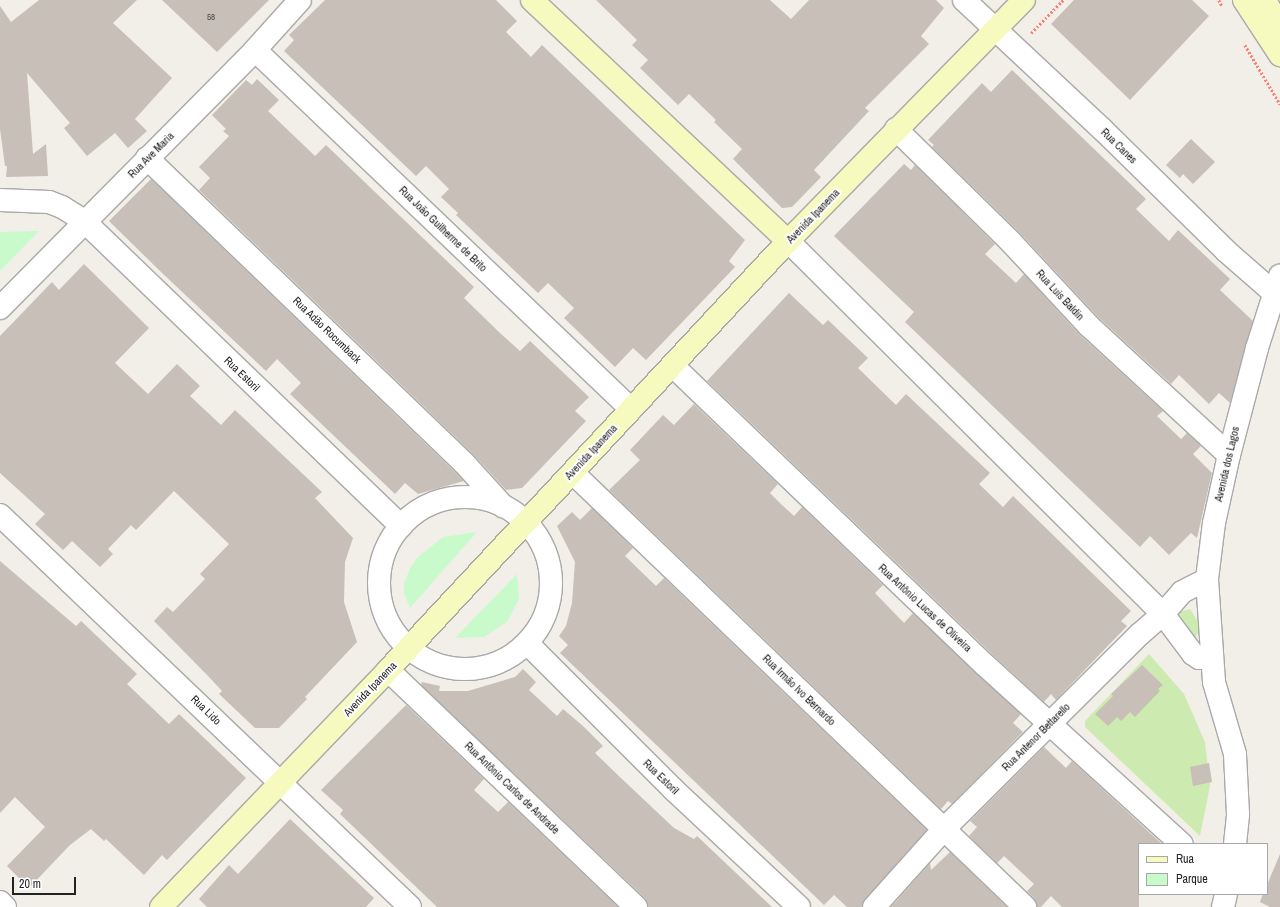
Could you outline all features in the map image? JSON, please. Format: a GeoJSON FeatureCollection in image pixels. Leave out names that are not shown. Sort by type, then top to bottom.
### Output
{"type":"FeatureCollection","features":[{"type":"Feature","properties":{"kind":"street","name":"Rua Ave Maria"},"geometry":{"type":"LineString","coordinates":[[0,308],[84,221],[255,50],[300,0]]}},
{"type":"Feature","properties":{"kind":"street"},"geometry":{"type":"LineString","coordinates":[[532,0],[788,241],[1163,614],[1193,654],[1199,658],[1210,657]]}},
{"type":"Feature","properties":{"kind":"street","name":"Rua Canes"},"geometry":{"type":"LineString","coordinates":[[964,0],[996,29],[1015,50],[1102,129],[1226,251],[1277,284]]}},
{"type":"Feature","properties":{"kind":"street","name":"Avenida Ipanema"},"geometry":{"type":"LineString","coordinates":[[161,907],[388,670],[788,241],[1024,0]]}},
{"type":"Feature","properties":{"kind":"street"},"geometry":{"type":"LineString","coordinates":[[1244,0],[1280,54]]}},
{"type":"Feature","properties":{"kind":"street"},"geometry":{"type":"LineString","coordinates":[[1265,0],[1280,27]]}},
{"type":"Feature","properties":{"kind":"street","name":"Rua João Guilherme de Brito"},"geometry":{"type":"LineString","coordinates":[[255,50],[631,409]]}},
{"type":"Feature","properties":{"kind":"street","name":"Rua Luis Baldin"},"geometry":{"type":"LineString","coordinates":[[896,129],[1010,241],[1088,325],[1229,455]]}},
{"type":"Feature","properties":{"kind":"street","name":"Rua Adão Rocumback"},"geometry":{"type":"LineString","coordinates":[[147,158],[465,464],[503,506]]}},
{"type":"Feature","properties":{"kind":"street","name":"Rua Estoril"},"geometry":{"type":"LineString","coordinates":[[0,200],[49,202],[62,207],[84,221],[401,526]]}},
{"type":"Feature","properties":{"kind":"street","name":"Avenida dos Lagos"},"geometry":{"type":"LineString","coordinates":[[1236,843],[1238,814],[1235,754],[1214,682],[1210,657],[1207,579],[1214,523],[1229,455],[1277,284]]}},
{"type":"Feature","properties":{"kind":"street","name":"Rua Antônio Lucas de Oliveira"},"geometry":{"type":"LineString","coordinates":[[673,366],[887,573],[1181,843]]}},
{"type":"Feature","properties":{"kind":"street","name":"Rua Irmão Ivo Bernardo"},"geometry":{"type":"LineString","coordinates":[[573,472],[1025,907]]}},
{"type":"Feature","properties":{"kind":"street"},"geometry":{"type":"LineString","coordinates":[[459,498],[481,499],[503,506],[526,522],[540,540],[549,560],[552,582],[549,605],[541,626],[527,643],[510,657],[490,666],[469,669],[447,668],[426,660],[408,648],[394,631],[383,611],[379,589],[381,566],[388,545],[401,526],[418,512],[445,500],[459,498]]}},
{"type":"Feature","properties":{"kind":"street","name":"Rua Lido"},"geometry":{"type":"LineString","coordinates":[[0,515],[410,907]]}},
{"type":"Feature","properties":{"kind":"street","name":"Rua Antenor Bettarello"},"geometry":{"type":"LineString","coordinates":[[874,907],[944,829],[1140,634],[1163,614],[1182,592],[1207,579]]}},
{"type":"Feature","properties":{"kind":"street","name":"Rua Estoril"},"geometry":{"type":"LineString","coordinates":[[527,643],[674,790],[799,907]]}},
{"type":"Feature","properties":{"kind":"street","name":"Rua Antônio Carlos de Andrade"},"geometry":{"type":"LineString","coordinates":[[388,670],[636,907]]}},
{"type":"Feature","properties":{"kind":"street"},"geometry":{"type":"LineString","coordinates":[[1223,907],[1226,895]]}},
{"type":"Feature","properties":{"kind":"street"},"geometry":{"type":"LineString","coordinates":[[0,902],[5,907]]}},
{"type":"Feature","properties":{"kind":"path"},"geometry":{"type":"LineString","coordinates":[[1015,50],[1063,0]]}},
{"type":"Feature","properties":{"kind":"path"},"geometry":{"type":"LineString","coordinates":[[1218,0],[1226,13]]}},
{"type":"Feature","properties":{"kind":"path"},"geometry":{"type":"LineString","coordinates":[[1242,39],[1280,104]]}},
{"type":"Feature","properties":{"kind":"green space"},"geometry":{"type":"Polygon","coordinates":[[[39,231],[0,271],[0,232],[39,231]]]}},
{"type":"Feature","properties":{"kind":"green space"},"geometry":{"type":"Polygon","coordinates":[[[477,532],[410,608],[404,593],[404,584],[410,568],[418,557],[443,537],[477,532]]]}},
{"type":"Feature","properties":{"kind":"green space"},"geometry":{"type":"Polygon","coordinates":[[[517,574],[519,599],[507,622],[484,637],[455,638],[517,574]]]}},
{"type":"Feature","properties":{"kind":"green space"},"geometry":{"type":"Polygon","coordinates":[[[1190,609],[1201,627],[1193,642],[1172,614],[1190,609]]]}},
{"type":"Feature","properties":{"kind":"green space"},"geometry":{"type":"Polygon","coordinates":[[[1149,654],[1184,694],[1205,742],[1210,786],[1200,836],[1085,727],[1085,721],[1149,654]]]}},
{"type":"Feature","properties":{"kind":"building"},"geometry":{"type":"Polygon","coordinates":[[[39,0],[137,0],[113,23],[172,78],[135,119],[147,131],[128,148],[115,133],[87,156],[64,128],[70,123],[27,73],[33,154],[46,144],[48,176],[6,177],[7,166],[5,166],[0,129],[0,6],[11,22],[39,0]]]}},
{"type":"Feature","properties":{"kind":"building"},"geometry":{"type":"Polygon","coordinates":[[[162,0],[269,0],[217,52],[162,0]]]}},
{"type":"Feature","properties":{"kind":"building"},"geometry":{"type":"Polygon","coordinates":[[[325,0],[496,0],[517,21],[506,32],[531,57],[542,45],[745,240],[729,261],[735,267],[646,360],[633,348],[615,367],[564,318],[574,308],[548,283],[538,293],[456,215],[458,213],[441,197],[449,189],[426,166],[416,176],[284,51],[294,40],[289,35],[325,0]]]}},
{"type":"Feature","properties":{"kind":"building"},"geometry":{"type":"Polygon","coordinates":[[[596,0],[770,0],[791,19],[809,0],[936,0],[944,8],[921,36],[929,44],[865,108],[869,111],[814,170],[821,177],[792,207],[782,208],[733,159],[742,149],[714,122],[716,120],[689,94],[678,105],[640,68],[648,60],[632,45],[637,40],[596,0]]]}},
{"type":"Feature","properties":{"kind":"building"},"geometry":{"type":"Polygon","coordinates":[[[1074,0],[1192,0],[1209,16],[1130,100],[1051,24],[1074,0]]]}},
{"type":"Feature","properties":{"kind":"building"},"geometry":{"type":"Polygon","coordinates":[[[1012,70],[1146,199],[1136,209],[1169,241],[1178,230],[1230,279],[1220,290],[1253,321],[1230,403],[1219,393],[1209,404],[1179,375],[1171,384],[1097,316],[1019,232],[932,147],[934,145],[928,140],[982,83],[991,92],[1012,70]]]}},
{"type":"Feature","properties":{"kind":"building"},"geometry":{"type":"Polygon","coordinates":[[[257,79],[279,100],[268,111],[315,156],[326,145],[474,287],[464,298],[501,334],[520,351],[530,341],[589,397],[575,411],[586,421],[522,488],[506,490],[474,455],[199,190],[210,178],[199,167],[229,136],[223,131],[226,129],[212,115],[246,80],[252,85],[257,79]]]}},
{"type":"Feature","properties":{"kind":"building"},"geometry":{"type":"Polygon","coordinates":[[[1191,139],[1215,162],[1193,184],[1183,174],[1180,178],[1166,165],[1191,139]]]}},
{"type":"Feature","properties":{"kind":"building"},"geometry":{"type":"Polygon","coordinates":[[[904,164],[911,170],[915,165],[995,244],[985,254],[1016,283],[1024,274],[1079,334],[1163,411],[1157,416],[1181,439],[1187,433],[1201,446],[1193,454],[1212,473],[1197,538],[1191,533],[1169,555],[1150,536],[1140,547],[905,322],[914,312],[834,236],[904,164]]]}},
{"type":"Feature","properties":{"kind":"building"},"geometry":{"type":"Polygon","coordinates":[[[151,179],[464,481],[418,494],[405,483],[395,494],[290,394],[301,383],[277,359],[266,371],[160,271],[109,221],[151,179]]]}},
{"type":"Feature","properties":{"kind":"building"},"geometry":{"type":"Polygon","coordinates":[[[84,264],[149,328],[115,363],[148,394],[177,364],[200,386],[190,396],[221,425],[235,410],[322,492],[315,498],[353,538],[345,562],[344,602],[357,642],[305,697],[307,699],[279,728],[255,728],[219,694],[222,691],[154,621],[167,607],[173,612],[205,579],[200,574],[229,544],[174,491],[136,530],[131,525],[108,549],[113,554],[100,567],[72,541],[63,550],[35,524],[45,514],[0,473],[0,336],[52,282],[59,290],[84,264]]]}},
{"type":"Feature","properties":{"kind":"building"},"geometry":{"type":"Polygon","coordinates":[[[789,293],[823,325],[828,320],[868,358],[858,368],[896,405],[906,394],[990,473],[979,484],[1003,507],[1013,496],[1131,611],[1121,621],[1127,626],[1056,700],[1051,694],[1044,702],[707,381],[789,293]]]}},
{"type":"Feature","properties":{"kind":"building"},"geometry":{"type":"Polygon","coordinates":[[[694,404],[778,484],[770,493],[782,505],[794,516],[802,507],[883,585],[875,593],[904,623],[913,613],[1021,714],[1013,723],[1023,732],[952,804],[948,801],[941,809],[609,490],[640,460],[630,450],[663,415],[674,425],[694,404]]]}},
{"type":"Feature","properties":{"kind":"building"},"geometry":{"type":"Polygon","coordinates":[[[592,508],[633,548],[625,556],[656,586],[664,578],[927,830],[865,899],[862,907],[847,907],[834,895],[824,905],[560,653],[568,645],[559,636],[566,626],[572,603],[575,562],[557,526],[572,512],[580,520],[592,508]]]}},
{"type":"Feature","properties":{"kind":"building"},"geometry":{"type":"Polygon","coordinates":[[[0,561],[76,626],[81,621],[137,674],[127,684],[169,724],[179,714],[246,778],[167,860],[162,855],[144,875],[106,839],[104,841],[91,829],[70,845],[29,888],[7,866],[45,827],[15,797],[0,813],[0,561]]]}},
{"type":"Feature","properties":{"kind":"building"},"geometry":{"type":"Polygon","coordinates":[[[1142,665],[1163,685],[1158,689],[1160,691],[1135,717],[1130,712],[1121,721],[1117,717],[1108,726],[1095,714],[1113,696],[1111,694],[1142,665]]]}},
{"type":"Feature","properties":{"kind":"building"},"geometry":{"type":"Polygon","coordinates":[[[523,669],[536,682],[529,690],[557,716],[563,709],[583,726],[603,746],[595,753],[622,779],[674,828],[694,839],[697,836],[772,907],[648,907],[645,898],[421,685],[422,682],[440,686],[439,691],[468,691],[515,677],[523,669]]]}},
{"type":"Feature","properties":{"kind":"building"},"geometry":{"type":"Polygon","coordinates":[[[406,705],[484,779],[474,790],[498,812],[508,802],[618,907],[437,907],[340,814],[343,810],[321,790],[406,705]]]}},
{"type":"Feature","properties":{"kind":"building"},"geometry":{"type":"Polygon","coordinates":[[[1044,747],[1066,768],[1072,761],[1161,843],[1138,843],[1139,907],[1062,907],[1051,896],[1041,907],[1037,907],[1034,898],[1027,891],[1034,884],[1004,856],[997,863],[969,836],[977,827],[970,821],[1044,747]]]}},
{"type":"Feature","properties":{"kind":"building"},"geometry":{"type":"Polygon","coordinates":[[[1209,763],[1212,782],[1193,786],[1190,767],[1209,763]]]}},
{"type":"Feature","properties":{"kind":"building"},"geometry":{"type":"Polygon","coordinates":[[[290,819],[374,898],[366,907],[207,907],[199,899],[229,865],[238,874],[290,819]]]}},
{"type":"Feature","properties":{"kind":"building"},"geometry":{"type":"Polygon","coordinates":[[[950,852],[1007,907],[891,907],[930,863],[931,870],[950,852]]]}},
{"type":"Feature","properties":{"kind":"building"},"geometry":{"type":"Polygon","coordinates":[[[1280,854],[1280,907],[1270,907],[1260,902],[1263,895],[1268,895],[1268,883],[1280,854]]]}}]}
